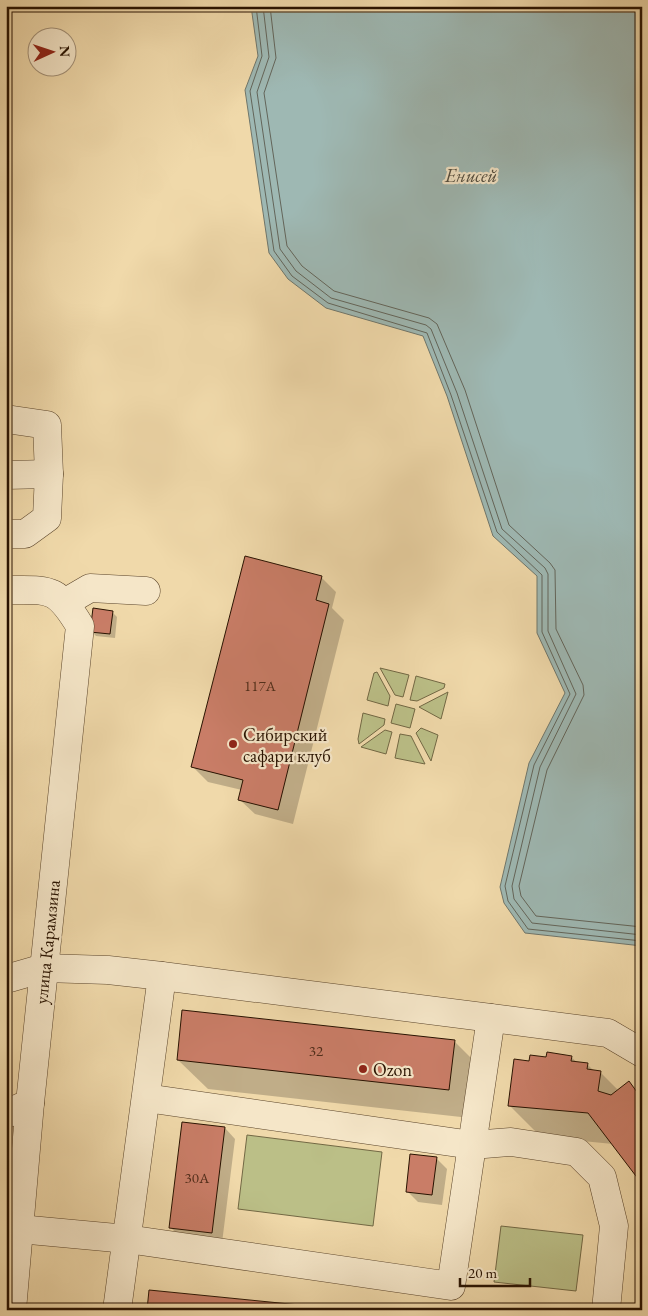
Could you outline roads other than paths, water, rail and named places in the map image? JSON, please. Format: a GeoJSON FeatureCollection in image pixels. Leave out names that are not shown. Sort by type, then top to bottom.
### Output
{"type":"FeatureCollection","features":[{"type":"Feature","properties":{"kind":"street"},"geometry":{"type":"LineString","coordinates":[[6,419],[47,425],[49,474],[47,518],[25,534],[6,534]]}},
{"type":"Feature","properties":{"kind":"street"},"geometry":{"type":"LineString","coordinates":[[6,475],[49,474]]}},
{"type":"Feature","properties":{"kind":"street"},"geometry":{"type":"LineString","coordinates":[[6,590],[55,596],[90,588],[146,592]]}},
{"type":"Feature","properties":{"kind":"street","name":"улица Карамзина"},"geometry":{"type":"LineString","coordinates":[[12,1310],[18,1229],[18,1108],[44,968],[80,626],[55,596]]}},
{"type":"Feature","properties":{"kind":"street"},"geometry":{"type":"LineString","coordinates":[[6,979],[44,968],[108,970],[162,976],[608,1033],[642,1053]]}},
{"type":"Feature","properties":{"kind":"street"},"geometry":{"type":"LineString","coordinates":[[117,1310],[162,976]]}},
{"type":"Feature","properties":{"kind":"street"},"geometry":{"type":"LineString","coordinates":[[18,1229],[127,1239],[451,1286],[491,1018]]}},
{"type":"Feature","properties":{"kind":"street"},"geometry":{"type":"LineString","coordinates":[[146,1098],[472,1145],[511,1142],[577,1152],[602,1177],[614,1226],[606,1310]]}},
{"type":"Feature","properties":{"kind":"water","name":"Енисей"},"geometry":{"type":"Polygon","coordinates":[[[251,6],[642,6],[642,946],[525,933],[504,903],[500,887],[529,763],[565,693],[537,633],[537,576],[493,536],[447,396],[423,336],[326,308],[288,279],[269,253],[245,90],[258,56],[251,6]]]}},
{"type":"Feature","properties":{"kind":"place","name":"Сибирский сафари клуб"},"geometry":{"type":"Point","coordinates":[233,744]}},
{"type":"Feature","properties":{"kind":"place","name":"Ozon"},"geometry":{"type":"Point","coordinates":[363,1069]}}]}
